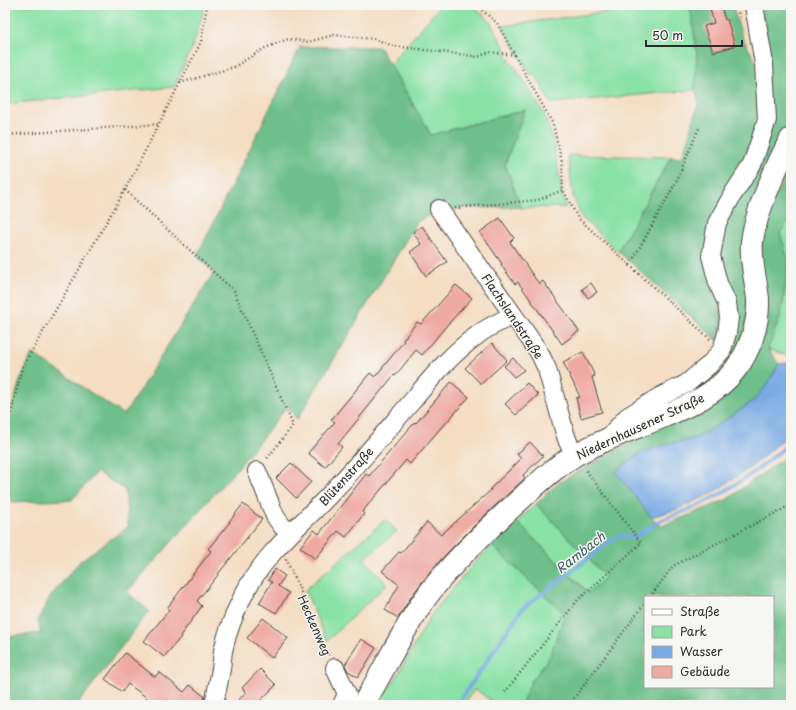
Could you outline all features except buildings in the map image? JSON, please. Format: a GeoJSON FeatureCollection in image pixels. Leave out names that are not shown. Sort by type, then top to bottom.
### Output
{"type":"FeatureCollection","features":[{"type":"Feature","properties":{"kind":"main road","name":"Niedernhausener Straße"},"geometry":{"type":"LineString","coordinates":[[363,705],[412,620],[431,591],[449,568],[548,474],[575,455],[675,412],[698,400],[725,381],[735,370],[743,358],[752,338],[757,315],[758,300],[752,256],[752,242],[755,225],[760,207],[781,158],[791,139]]}},
{"type":"Feature","properties":{"kind":"street"},"geometry":{"type":"LineString","coordinates":[[605,441],[627,417],[654,400],[686,384],[709,365],[722,350],[727,333],[729,318],[727,303],[718,283],[711,256],[717,223],[733,194],[752,166],[767,120],[764,64],[754,5]]}},
{"type":"Feature","properties":{"kind":"street","name":"Flachslandstraße"},"geometry":{"type":"LineString","coordinates":[[439,209],[540,354],[547,369],[568,442],[575,455]]}},
{"type":"Feature","properties":{"kind":"street","name":"Blütenstraße"},"geometry":{"type":"LineString","coordinates":[[214,705],[228,631],[244,594],[267,559],[286,545],[445,363],[480,333],[513,315]]}},
{"type":"Feature","properties":{"kind":"street"},"geometry":{"type":"LineString","coordinates":[[257,471],[275,516],[282,526],[286,545]]}},
{"type":"Feature","properties":{"kind":"street","name":"Heckenweg"},"geometry":{"type":"LineString","coordinates":[[335,668],[347,694],[342,705]]}},
{"type":"Feature","properties":{"kind":"path"},"geometry":{"type":"LineString","coordinates":[[5,437],[22,368],[125,190],[201,42],[207,5]]}},
{"type":"Feature","properties":{"kind":"path"},"geometry":{"type":"LineString","coordinates":[[476,5],[497,23],[553,124],[562,162],[563,190],[578,218],[722,350]]}},
{"type":"Feature","properties":{"kind":"path"},"geometry":{"type":"LineString","coordinates":[[180,83],[234,67],[265,48],[288,39],[308,42],[334,35],[374,39],[393,46],[478,57],[489,52],[515,55]]}},
{"type":"Feature","properties":{"kind":"path"},"geometry":{"type":"LineString","coordinates":[[5,135],[159,124]]}},
{"type":"Feature","properties":{"kind":"path"},"geometry":{"type":"LineString","coordinates":[[630,265],[675,184],[699,128]]}},
{"type":"Feature","properties":{"kind":"path"},"geometry":{"type":"LineString","coordinates":[[125,190],[234,291],[293,425],[257,471]]}},
{"type":"Feature","properties":{"kind":"path"},"geometry":{"type":"LineString","coordinates":[[439,209],[538,200],[563,190]]}},
{"type":"Feature","properties":{"kind":"path"},"geometry":{"type":"LineString","coordinates":[[505,692],[577,601],[641,543],[575,455]]}},
{"type":"Feature","properties":{"kind":"path"},"geometry":{"type":"LineString","coordinates":[[651,596],[673,566],[791,505]]}},
{"type":"Feature","properties":{"kind":"path","name":"Heckenweg"},"geometry":{"type":"LineString","coordinates":[[286,545],[335,668]]}},
{"type":"Feature","properties":{"kind":"path"},"geometry":{"type":"LineString","coordinates":[[569,705],[644,604]]}},
{"type":"Feature","properties":{"kind":"green space"},"geometry":{"type":"Polygon","coordinates":[[[5,5],[205,5],[194,43],[174,87],[5,104],[5,5]]]}},
{"type":"Feature","properties":{"kind":"green space"},"geometry":{"type":"Polygon","coordinates":[[[441,5],[472,5],[489,20],[508,54],[506,56],[516,68],[543,112],[553,139],[566,207],[521,208],[505,164],[525,110],[431,135],[390,64],[441,5]]]}},
{"type":"Feature","properties":{"kind":"green space"},"geometry":{"type":"Polygon","coordinates":[[[655,5],[690,5],[697,54],[695,90],[551,103],[535,74],[531,74],[502,26],[655,5]]]}},
{"type":"Feature","properties":{"kind":"green space"},"geometry":{"type":"Polygon","coordinates":[[[690,5],[732,5],[743,39],[761,70],[764,118],[745,163],[712,221],[722,308],[718,341],[618,251],[671,157],[682,158],[699,101],[695,90],[697,54],[690,5]]]}},
{"type":"Feature","properties":{"kind":"green space"},"geometry":{"type":"Polygon","coordinates":[[[761,5],[791,5],[791,127],[775,155],[749,313],[736,353],[706,386],[632,423],[723,354],[716,257],[721,225],[770,122],[761,5]]]}},
{"type":"Feature","properties":{"kind":"green space"},"geometry":{"type":"Polygon","coordinates":[[[300,47],[379,47],[431,135],[525,110],[505,164],[521,207],[466,208],[433,213],[417,222],[297,420],[288,405],[242,463],[127,592],[149,611],[77,705],[5,705],[5,637],[41,633],[38,620],[50,597],[80,561],[128,527],[125,490],[97,472],[72,500],[12,502],[5,482],[5,431],[20,380],[32,353],[124,415],[214,272],[197,256],[300,47]]]}},
{"type":"Feature","properties":{"kind":"green space"},"geometry":{"type":"Polygon","coordinates":[[[568,155],[671,157],[618,251],[582,218],[573,197],[568,155]]]}},
{"type":"Feature","properties":{"kind":"green space"},"geometry":{"type":"Polygon","coordinates":[[[791,162],[791,217],[780,233],[789,262],[781,315],[768,349],[779,364],[767,385],[753,401],[696,438],[663,445],[615,472],[651,517],[662,526],[726,500],[791,453],[791,705],[521,705],[531,682],[550,656],[565,614],[492,546],[517,522],[588,593],[606,577],[536,504],[558,483],[730,386],[761,258],[763,233],[769,211],[791,162]]]}},
{"type":"Feature","properties":{"kind":"green space"},"geometry":{"type":"Polygon","coordinates":[[[791,217],[791,357],[768,349],[781,315],[789,262],[780,233],[791,217]]]}},
{"type":"Feature","properties":{"kind":"green space"},"geometry":{"type":"Polygon","coordinates":[[[536,504],[606,577],[589,593],[517,522],[536,504]]]}},
{"type":"Feature","properties":{"kind":"green space"},"geometry":{"type":"Polygon","coordinates":[[[385,520],[397,531],[364,559],[387,584],[327,641],[305,590],[385,520]]]}},
{"type":"Feature","properties":{"kind":"green space"},"geometry":{"type":"Polygon","coordinates":[[[492,546],[565,614],[550,656],[531,682],[521,705],[497,705],[475,689],[463,705],[376,705],[393,683],[433,612],[476,561],[492,546]]]}},
{"type":"Feature","properties":{"kind":"water"},"geometry":{"type":"Polygon","coordinates":[[[787,363],[791,365],[791,424],[785,438],[754,465],[711,494],[675,510],[651,517],[615,472],[642,452],[663,445],[696,438],[721,423],[753,401],[767,385],[779,364],[787,363]]]}},
{"type":"Feature","properties":{"kind":"waterway","name":"Rambach"},"geometry":{"type":"LineString","coordinates":[[457,705],[522,609],[619,535],[633,538],[660,521],[695,507],[719,495],[754,472],[789,444],[791,438]]}}]}
